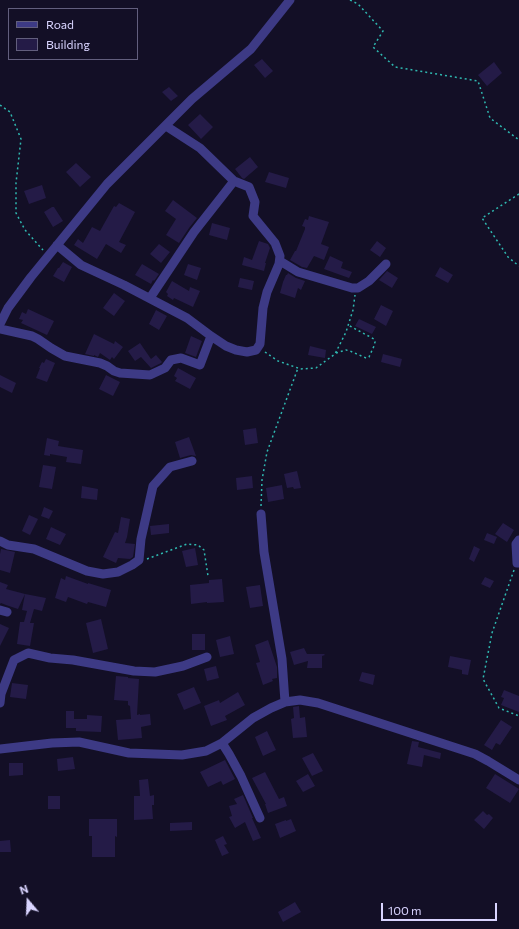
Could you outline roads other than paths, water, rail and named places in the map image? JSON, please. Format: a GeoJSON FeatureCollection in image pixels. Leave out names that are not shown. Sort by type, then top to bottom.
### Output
{"type":"FeatureCollection","features":[{"type":"Feature","properties":{"kind":"street"},"geometry":{"type":"LineString","coordinates":[[0,324],[8,308],[31,277],[107,184],[192,100],[251,49],[290,0]]}},
{"type":"Feature","properties":{"kind":"street"},"geometry":{"type":"LineString","coordinates":[[57,245],[81,265],[188,318],[226,346],[247,352],[256,350],[260,344],[267,292],[280,261],[280,256],[275,243],[253,216],[255,202],[249,187],[234,181],[200,148],[166,126]]}},
{"type":"Feature","properties":{"kind":"street"},"geometry":{"type":"LineString","coordinates":[[150,298],[194,232],[234,181]]}},
{"type":"Feature","properties":{"kind":"street"},"geometry":{"type":"LineString","coordinates":[[280,261],[298,272],[355,288],[358,288],[369,281],[386,264]]}},
{"type":"Feature","properties":{"kind":"street"},"geometry":{"type":"LineString","coordinates":[[0,329],[32,336],[65,356],[100,363],[120,373],[150,375],[165,368],[171,360],[181,358],[200,364],[211,336]]}},
{"type":"Feature","properties":{"kind":"street"},"geometry":{"type":"LineString","coordinates":[[0,541],[8,545],[34,549],[87,571],[104,574],[118,572],[139,560],[141,539],[153,486],[170,467],[192,461]]}},
{"type":"Feature","properties":{"kind":"street"},"geometry":{"type":"LineString","coordinates":[[261,514],[264,552],[282,659],[285,702]]}},
{"type":"Feature","properties":{"kind":"street"},"geometry":{"type":"LineString","coordinates":[[518,563],[516,544],[519,540]]}},
{"type":"Feature","properties":{"kind":"street"},"geometry":{"type":"LineString","coordinates":[[0,703],[0,694],[14,660],[28,653],[50,658],[73,660],[134,671],[155,672],[183,666],[207,657]]}},
{"type":"Feature","properties":{"kind":"street"},"geometry":{"type":"LineString","coordinates":[[0,749],[52,743],[79,742],[129,753],[182,755],[206,751],[222,743],[253,718],[271,708],[285,702],[300,700],[318,703],[475,754],[519,780]]}},
{"type":"Feature","properties":{"kind":"street"},"geometry":{"type":"LineString","coordinates":[[222,743],[241,776],[260,818]]}}]}
